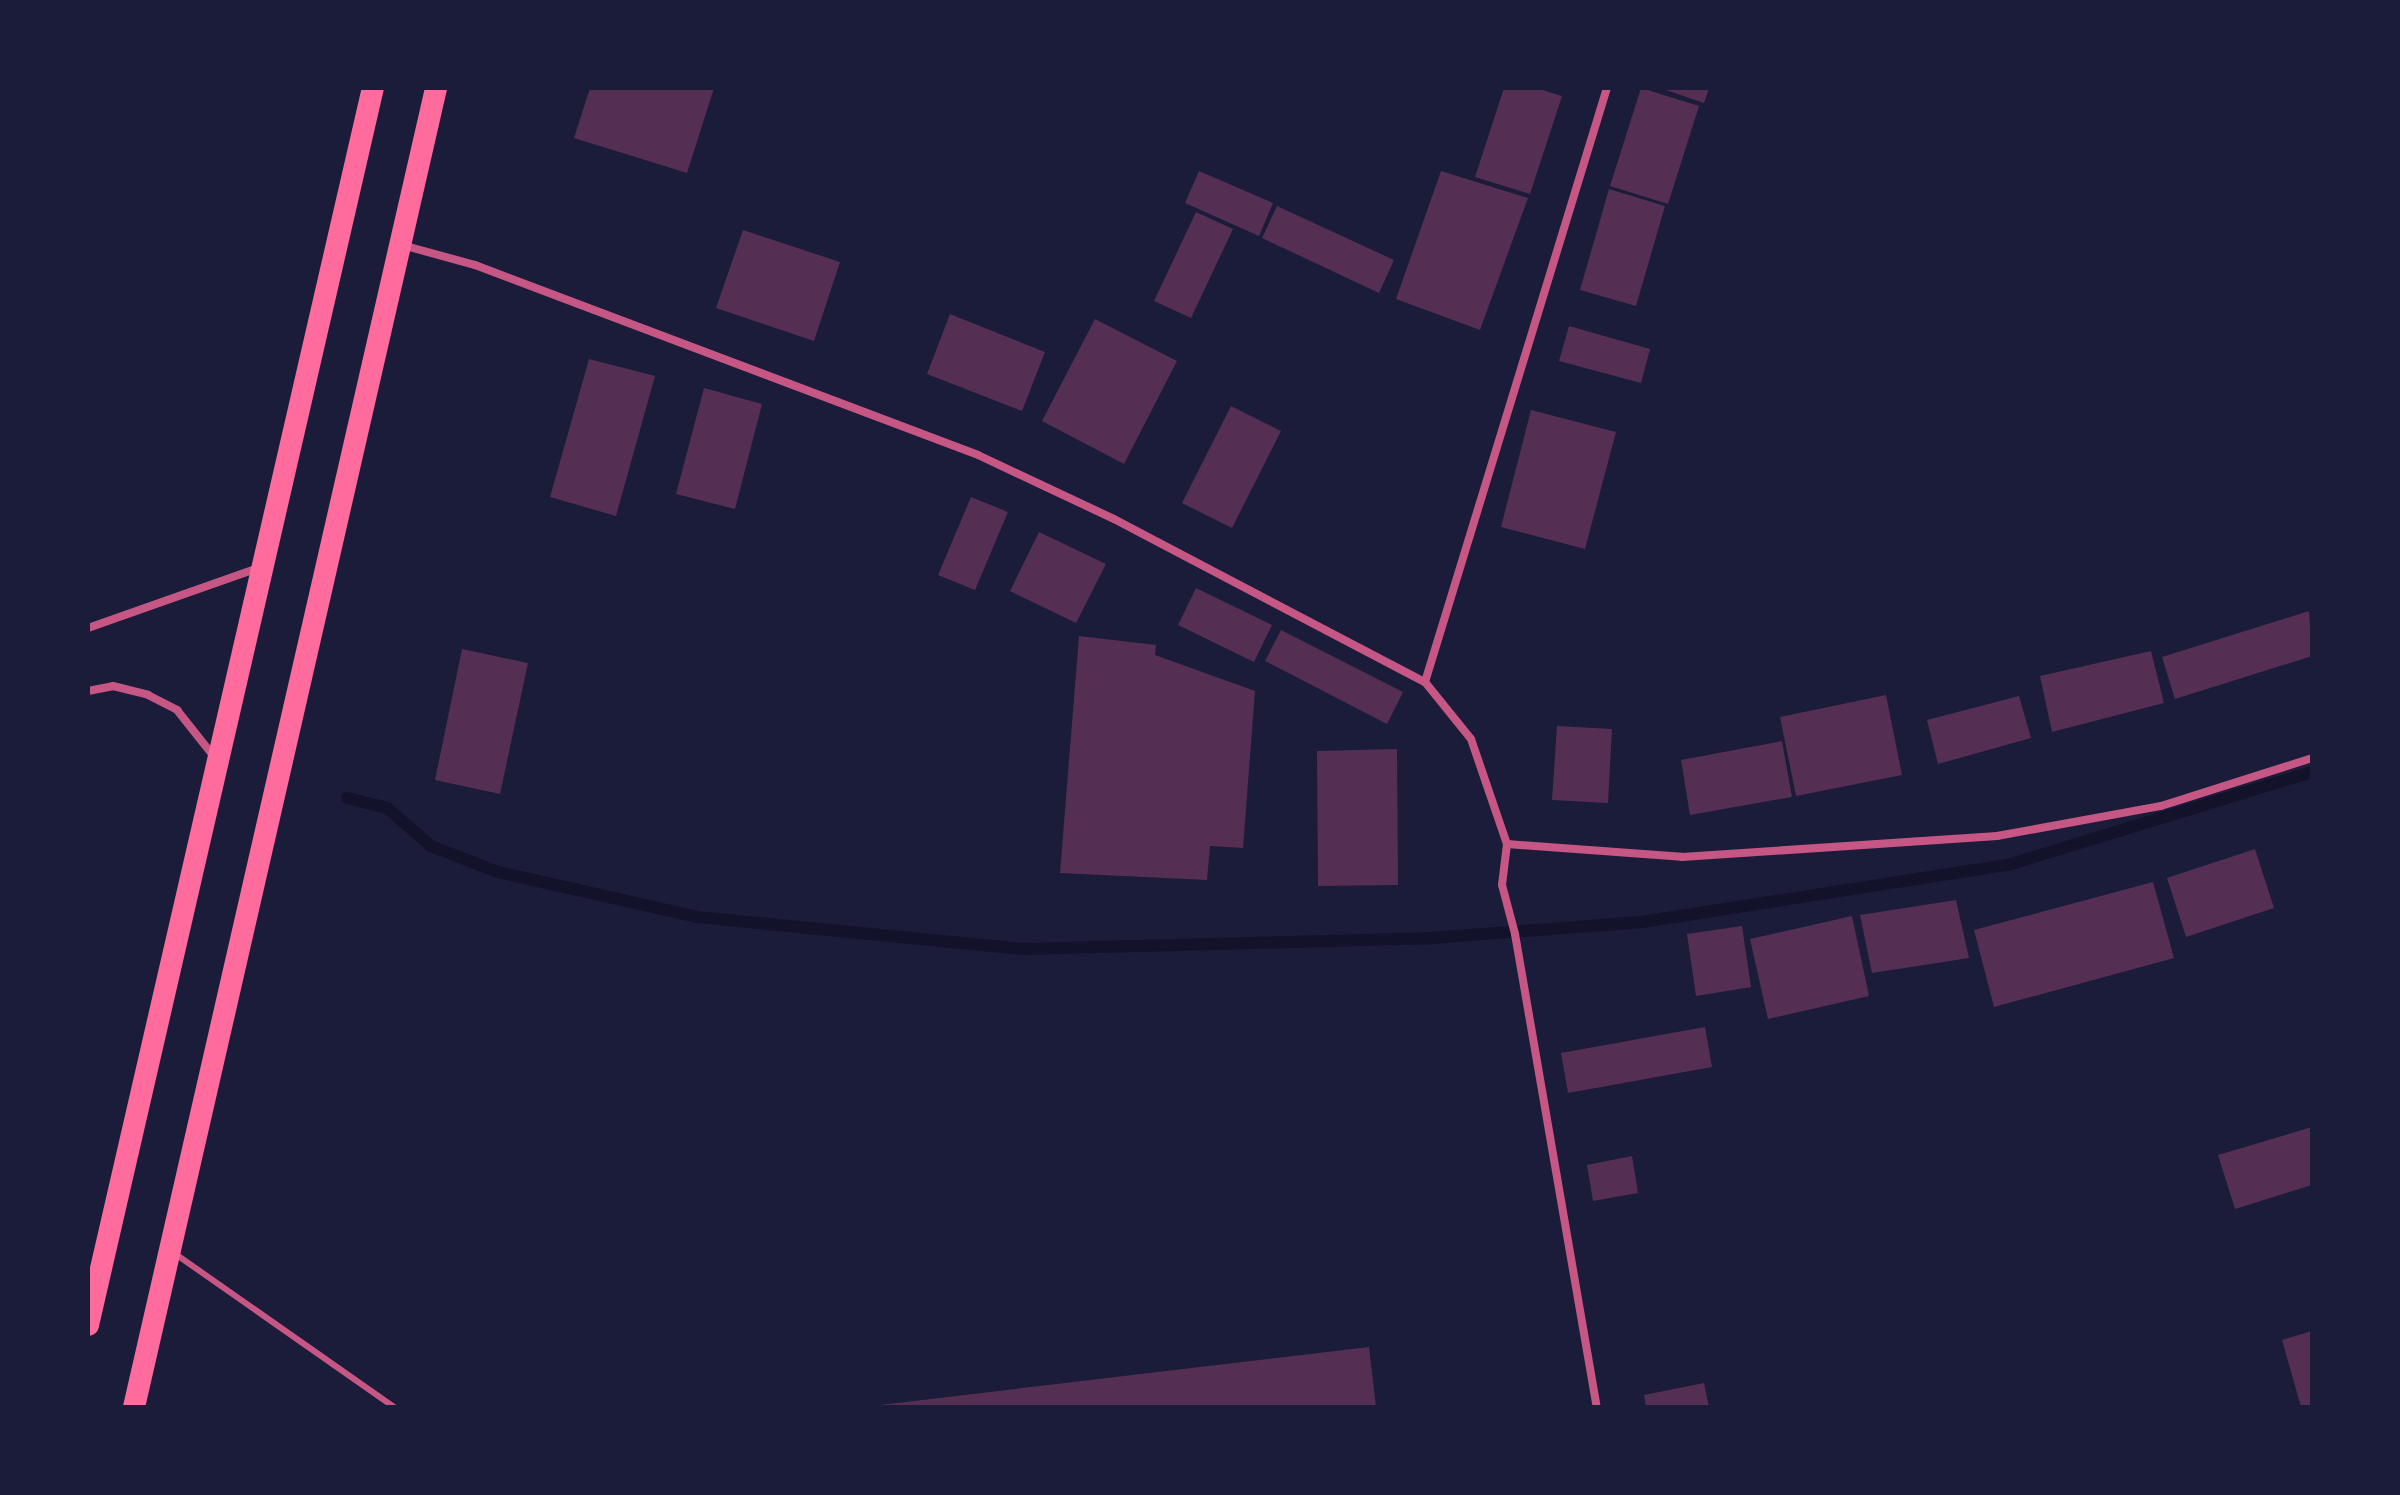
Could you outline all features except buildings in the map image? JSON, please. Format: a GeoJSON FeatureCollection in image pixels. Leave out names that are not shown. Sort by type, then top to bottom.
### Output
{"type":"FeatureCollection","features":[{"type":"Feature","properties":{"kind":"highway"},"geometry":{"type":"LineString","coordinates":[[88,1325],[373,88]]}},
{"type":"Feature","properties":{"kind":"highway"},"geometry":{"type":"LineString","coordinates":[[134,1407],[436,88]]}},
{"type":"Feature","properties":{"kind":"street"},"geometry":{"type":"LineString","coordinates":[[1425,682],[1607,88]]}},
{"type":"Feature","properties":{"kind":"street"},"geometry":{"type":"LineString","coordinates":[[400,245],[475,265],[978,455],[1114,519],[1425,682],[1471,739],[1507,844],[1502,885],[1515,934],[1597,1407]]}},
{"type":"Feature","properties":{"kind":"street"},"geometry":{"type":"LineString","coordinates":[[88,628],[263,567]]}},
{"type":"Feature","properties":{"kind":"street"},"geometry":{"type":"LineString","coordinates":[[88,691],[113,686],[148,695],[177,710],[218,762]]}},
{"type":"Feature","properties":{"kind":"street"},"geometry":{"type":"LineString","coordinates":[[1507,844],[1682,857],[1997,836],[2161,806],[2312,758]]}},
{"type":"Feature","properties":{"kind":"lane"},"geometry":{"type":"LineString","coordinates":[[170,1250],[394,1407]]}},
{"type":"Feature","properties":{"kind":"waterway"},"geometry":{"type":"LineString","coordinates":[[347,798],[387,808],[431,846],[498,872],[697,917],[1021,949],[1431,938],[1642,922],[2011,864],[2312,772]]}}]}
